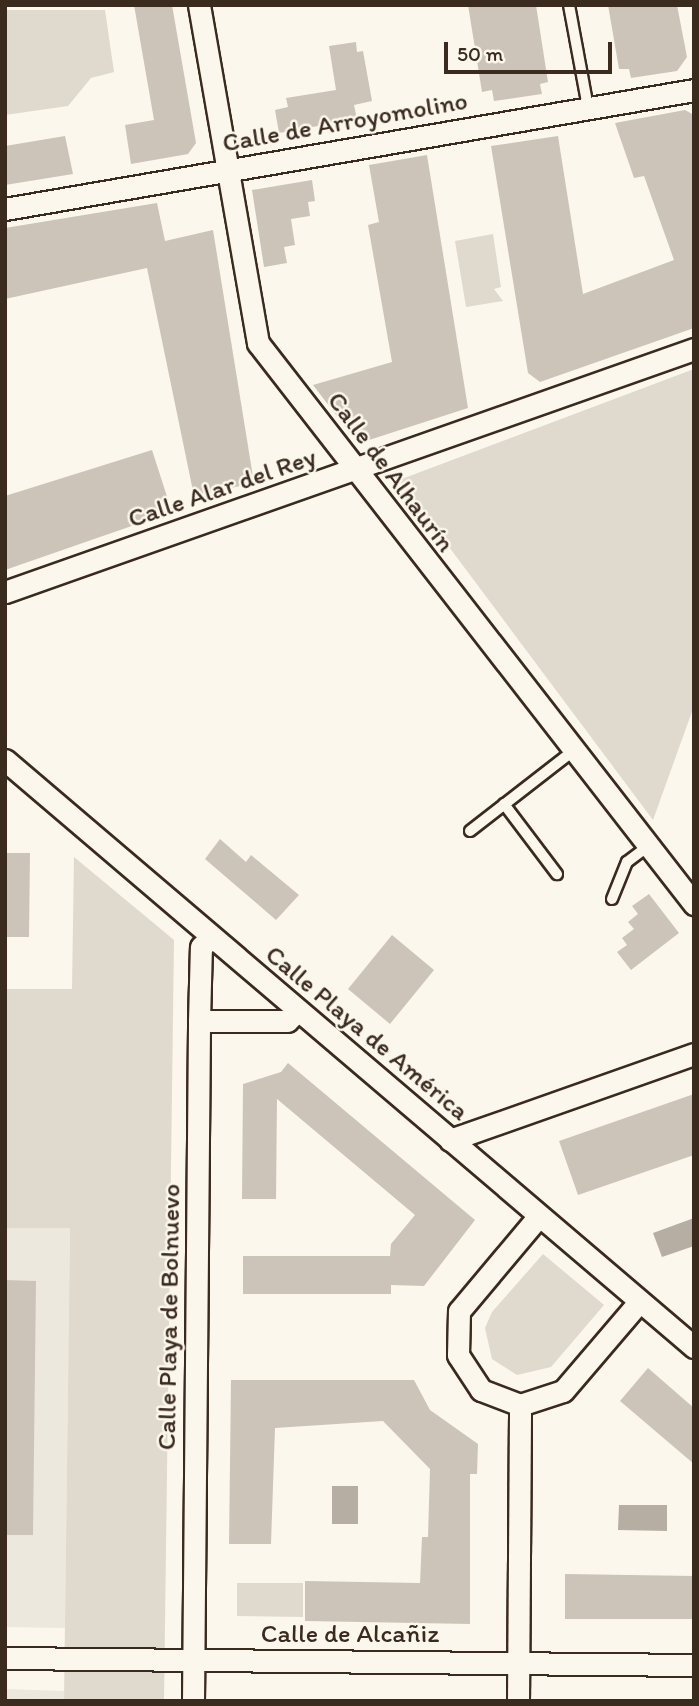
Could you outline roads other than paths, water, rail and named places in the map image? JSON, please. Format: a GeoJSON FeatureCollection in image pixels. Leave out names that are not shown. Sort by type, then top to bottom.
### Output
{"type":"FeatureCollection","features":[{"type":"Feature","properties":{"kind":"street","name":"Calle de Alhaurín"},"geometry":{"type":"LineString","coordinates":[[199,5],[226,172],[258,343],[647,848],[694,905]]}},
{"type":"Feature","properties":{"kind":"street","name":"Calle de Arroyomolino"},"geometry":{"type":"LineString","coordinates":[[5,209],[694,90]]}},
{"type":"Feature","properties":{"kind":"street","name":"Calle Alar del Rey"},"geometry":{"type":"LineString","coordinates":[[5,592],[357,471],[694,349]]}},
{"type":"Feature","properties":{"kind":"street","name":"Calle Playa de América"},"geometry":{"type":"LineString","coordinates":[[5,760],[210,938],[694,1347]]}},
{"type":"Feature","properties":{"kind":"street","name":"Calle Playa de Bolnuevo"},"geometry":{"type":"LineString","coordinates":[[193,1701],[199,1021],[201,947],[210,938]]}},
{"type":"Feature","properties":{"kind":"street"},"geometry":{"type":"LineString","coordinates":[[199,1021],[287,1021],[298,1011]]}},
{"type":"Feature","properties":{"kind":"street"},"geometry":{"type":"LineString","coordinates":[[450,1140],[694,1054]]}},
{"type":"Feature","properties":{"kind":"street"},"geometry":{"type":"LineString","coordinates":[[538,1217],[475,1288],[459,1311],[455,1333],[466,1374],[481,1390],[520,1405],[563,1391],[640,1301]]}},
{"type":"Feature","properties":{"kind":"street"},"geometry":{"type":"LineString","coordinates":[[517,1701],[520,1405]]}},
{"type":"Feature","properties":{"kind":"street","name":"Calle de Alcañiz"},"geometry":{"type":"LineString","coordinates":[[5,1658],[694,1665]]}},
{"type":"Feature","properties":{"kind":"lane"},"geometry":{"type":"LineString","coordinates":[[569,5],[587,108]]}},
{"type":"Feature","properties":{"kind":"lane"},"geometry":{"type":"LineString","coordinates":[[470,831],[573,751]]}},
{"type":"Feature","properties":{"kind":"lane"},"geometry":{"type":"LineString","coordinates":[[504,804],[557,874]]}},
{"type":"Feature","properties":{"kind":"lane"},"geometry":{"type":"LineString","coordinates":[[612,899],[627,863],[647,848]]}}]}
